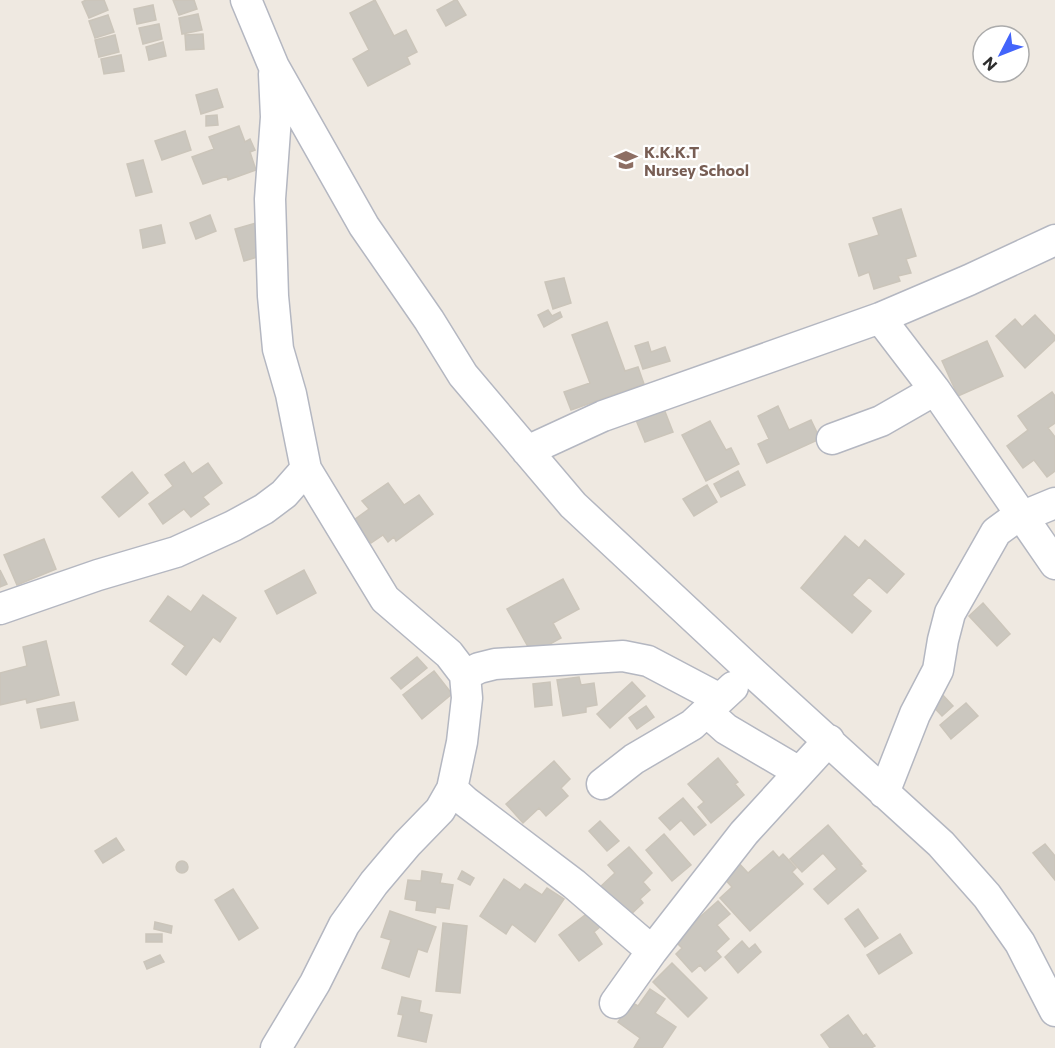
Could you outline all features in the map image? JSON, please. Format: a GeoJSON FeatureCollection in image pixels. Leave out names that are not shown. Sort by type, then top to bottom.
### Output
{"type":"FeatureCollection","features":[{"type":"Feature","properties":{"kind":"street"},"geometry":{"type":"LineString","coordinates":[[246,0],[274,67],[364,226],[429,320],[463,375],[573,505],[941,844],[987,896],[1020,943],[1055,1011]]}},
{"type":"Feature","properties":{"kind":"street"},"geometry":{"type":"LineString","coordinates":[[274,67],[276,117],[270,200],[273,296],[278,349],[291,394],[306,469],[385,599],[449,654],[465,675],[468,698],[452,789],[440,810],[374,883],[344,925],[315,983],[276,1048]]}},
{"type":"Feature","properties":{"kind":"street"},"geometry":{"type":"LineString","coordinates":[[527,451],[603,416],[880,318],[1055,240]]}},
{"type":"Feature","properties":{"kind":"street"},"geometry":{"type":"LineString","coordinates":[[880,318],[935,390],[1055,564]]}},
{"type":"Feature","properties":{"kind":"street"},"geometry":{"type":"LineString","coordinates":[[832,439],[881,420],[935,390]]}},
{"type":"Feature","properties":{"kind":"street"},"geometry":{"type":"LineString","coordinates":[[0,609],[98,575],[176,552],[233,526],[264,509],[284,494],[306,469]]}},
{"type":"Feature","properties":{"kind":"street"},"geometry":{"type":"LineString","coordinates":[[884,793],[915,714],[938,670],[950,613],[996,532],[1002,525],[1055,503]]}},
{"type":"Feature","properties":{"kind":"street"},"geometry":{"type":"LineString","coordinates":[[465,675],[495,664],[623,656],[648,661],[714,706],[726,729],[799,772]]}},
{"type":"Feature","properties":{"kind":"street"},"geometry":{"type":"LineString","coordinates":[[602,784],[634,759],[692,724],[751,671]]}},
{"type":"Feature","properties":{"kind":"street"},"geometry":{"type":"LineString","coordinates":[[615,1003],[652,951],[744,833],[829,741]]}},
{"type":"Feature","properties":{"kind":"street"},"geometry":{"type":"LineString","coordinates":[[452,789],[574,884],[652,951]]}},
{"type":"Feature","properties":{"kind":"building"},"geometry":{"type":"Polygon","coordinates":[[[104,0],[108,10],[89,18],[82,2],[104,0]]]}},
{"type":"Feature","properties":{"kind":"building"},"geometry":{"type":"Polygon","coordinates":[[[173,0],[194,0],[197,9],[179,15],[173,0]]]}},
{"type":"Feature","properties":{"kind":"building"},"geometry":{"type":"Polygon","coordinates":[[[375,0],[394,36],[406,30],[417,52],[407,57],[410,64],[368,86],[353,59],[369,50],[350,13],[375,0]]]}},
{"type":"Feature","properties":{"kind":"building"},"geometry":{"type":"Polygon","coordinates":[[[455,0],[466,15],[446,26],[437,10],[455,0]]]}},
{"type":"Feature","properties":{"kind":"building"},"geometry":{"type":"Polygon","coordinates":[[[153,5],[156,20],[137,24],[134,9],[153,5]]]}},
{"type":"Feature","properties":{"kind":"building"},"geometry":{"type":"Polygon","coordinates":[[[198,14],[202,30],[182,34],[179,18],[198,14]]]}},
{"type":"Feature","properties":{"kind":"building"},"geometry":{"type":"Polygon","coordinates":[[[108,15],[114,32],[95,38],[89,21],[108,15]]]}},
{"type":"Feature","properties":{"kind":"building"},"geometry":{"type":"Polygon","coordinates":[[[159,24],[162,39],[143,44],[139,28],[159,24]]]}},
{"type":"Feature","properties":{"kind":"building"},"geometry":{"type":"Polygon","coordinates":[[[203,34],[204,49],[186,50],[185,35],[203,34]]]}},
{"type":"Feature","properties":{"kind":"building"},"geometry":{"type":"Polygon","coordinates":[[[115,35],[119,52],[99,57],[95,40],[115,35]]]}},
{"type":"Feature","properties":{"kind":"building"},"geometry":{"type":"Polygon","coordinates":[[[163,42],[166,56],[149,60],[146,47],[163,42]]]}},
{"type":"Feature","properties":{"kind":"building"},"geometry":{"type":"Polygon","coordinates":[[[121,55],[124,71],[104,74],[101,59],[121,55]]]}},
{"type":"Feature","properties":{"kind":"building"},"geometry":{"type":"Polygon","coordinates":[[[217,89],[223,107],[201,114],[196,95],[217,89]]]}},
{"type":"Feature","properties":{"kind":"building"},"geometry":{"type":"Polygon","coordinates":[[[217,115],[218,125],[206,126],[206,116],[217,115]]]}},
{"type":"Feature","properties":{"kind":"building"},"geometry":{"type":"Polygon","coordinates":[[[239,126],[245,142],[250,139],[255,150],[250,152],[256,170],[228,180],[227,176],[203,184],[192,157],[214,149],[209,137],[239,126]]]}},
{"type":"Feature","properties":{"kind":"building"},"geometry":{"type":"Polygon","coordinates":[[[185,131],[191,150],[162,160],[155,141],[185,131]]]}},
{"type":"Feature","properties":{"kind":"building"},"geometry":{"type":"Polygon","coordinates":[[[143,160],[152,192],[136,196],[127,164],[143,160]]]}},
{"type":"Feature","properties":{"kind":"building"},"geometry":{"type":"Polygon","coordinates":[[[901,209],[916,256],[906,259],[911,273],[898,276],[900,281],[874,289],[869,272],[859,276],[849,244],[879,235],[873,218],[901,209]]]}},
{"type":"Feature","properties":{"kind":"building"},"geometry":{"type":"Polygon","coordinates":[[[210,215],[216,231],[196,239],[190,223],[210,215]]]}},
{"type":"Feature","properties":{"kind":"building"},"geometry":{"type":"Polygon","coordinates":[[[256,223],[264,255],[244,261],[235,229],[256,223]]]}},
{"type":"Feature","properties":{"kind":"building"},"geometry":{"type":"Polygon","coordinates":[[[161,225],[165,243],[143,248],[140,230],[161,225]]]}},
{"type":"Feature","properties":{"kind":"building"},"geometry":{"type":"Polygon","coordinates":[[[564,278],[571,303],[553,309],[545,282],[564,278]]]}},
{"type":"Feature","properties":{"kind":"building"},"geometry":{"type":"Polygon","coordinates":[[[548,310],[552,316],[560,312],[562,317],[544,327],[538,315],[548,310]]]}},
{"type":"Feature","properties":{"kind":"building"},"geometry":{"type":"Polygon","coordinates":[[[1035,315],[1055,336],[1055,340],[1025,368],[996,336],[1015,319],[1022,327],[1035,315]]]}},
{"type":"Feature","properties":{"kind":"building"},"geometry":{"type":"Polygon","coordinates":[[[607,322],[625,371],[638,367],[644,384],[571,410],[564,392],[590,383],[572,335],[607,322]]]}},
{"type":"Feature","properties":{"kind":"building"},"geometry":{"type":"Polygon","coordinates":[[[987,341],[1003,376],[958,396],[942,361],[987,341]]]}},
{"type":"Feature","properties":{"kind":"building"},"geometry":{"type":"Polygon","coordinates":[[[648,342],[651,352],[665,347],[670,361],[643,369],[635,346],[648,342]]]}},
{"type":"Feature","properties":{"kind":"building"},"geometry":{"type":"Polygon","coordinates":[[[1052,392],[1055,396],[1055,423],[1048,428],[1055,437],[1055,471],[1047,477],[1034,460],[1023,468],[1007,446],[1028,430],[1018,416],[1052,392]]]}},
{"type":"Feature","properties":{"kind":"building"},"geometry":{"type":"Polygon","coordinates":[[[778,406],[789,430],[811,420],[820,439],[767,463],[758,444],[769,439],[758,416],[778,406]]]}},
{"type":"Feature","properties":{"kind":"building"},"geometry":{"type":"Polygon","coordinates":[[[664,409],[673,432],[645,442],[636,420],[664,409]]]}},
{"type":"Feature","properties":{"kind":"building"},"geometry":{"type":"Polygon","coordinates":[[[710,421],[726,450],[731,448],[739,464],[706,481],[682,435],[710,421]]]}},
{"type":"Feature","properties":{"kind":"building"},"geometry":{"type":"Polygon","coordinates":[[[184,462],[192,474],[208,463],[222,483],[203,497],[209,504],[191,517],[184,509],[163,524],[149,504],[173,486],[165,475],[184,462]]]}},
{"type":"Feature","properties":{"kind":"building"},"geometry":{"type":"Polygon","coordinates":[[[738,471],[745,485],[721,497],[714,484],[738,471]]]}},
{"type":"Feature","properties":{"kind":"building"},"geometry":{"type":"Polygon","coordinates":[[[132,472],[148,493],[119,517],[102,497],[132,472]]]}},
{"type":"Feature","properties":{"kind":"building"},"geometry":{"type":"Polygon","coordinates":[[[388,483],[404,505],[419,495],[433,514],[396,541],[394,537],[388,542],[383,535],[371,543],[354,520],[369,509],[362,501],[388,483]]]}},
{"type":"Feature","properties":{"kind":"building"},"geometry":{"type":"Polygon","coordinates":[[[707,485],[717,502],[694,516],[683,499],[707,485]]]}},
{"type":"Feature","properties":{"kind":"building"},"geometry":{"type":"Polygon","coordinates":[[[845,536],[859,548],[865,540],[904,574],[887,593],[869,577],[852,595],[871,611],[852,633],[801,588],[845,536]]]}},
{"type":"Feature","properties":{"kind":"building"},"geometry":{"type":"Polygon","coordinates":[[[44,539],[56,569],[17,585],[4,555],[44,539]]]}},
{"type":"Feature","properties":{"kind":"building"},"geometry":{"type":"Polygon","coordinates":[[[0,570],[7,584],[0,587],[0,570]]]}},
{"type":"Feature","properties":{"kind":"building"},"geometry":{"type":"Polygon","coordinates":[[[304,570],[316,593],[277,614],[265,591],[304,570]]]}},
{"type":"Feature","properties":{"kind":"building"},"geometry":{"type":"Polygon","coordinates":[[[563,579],[579,609],[553,623],[561,638],[532,654],[507,609],[563,579]]]}},
{"type":"Feature","properties":{"kind":"building"},"geometry":{"type":"Polygon","coordinates":[[[203,595],[236,618],[220,642],[213,637],[186,675],[172,664],[185,646],[150,621],[168,596],[191,612],[203,595]]]}},
{"type":"Feature","properties":{"kind":"building"},"geometry":{"type":"Polygon","coordinates":[[[983,603],[1010,634],[997,646],[969,616],[983,603]]]}},
{"type":"Feature","properties":{"kind":"building"},"geometry":{"type":"Polygon","coordinates":[[[46,641],[59,695],[27,703],[26,699],[0,705],[0,673],[27,666],[23,647],[46,641]]]}},
{"type":"Feature","properties":{"kind":"building"},"geometry":{"type":"Polygon","coordinates":[[[417,657],[427,668],[401,689],[391,678],[417,657]]]}},
{"type":"Feature","properties":{"kind":"building"},"geometry":{"type":"Polygon","coordinates":[[[434,671],[452,694],[422,719],[403,695],[434,671]]]}},
{"type":"Feature","properties":{"kind":"building"},"geometry":{"type":"Polygon","coordinates":[[[579,677],[581,685],[594,683],[597,705],[586,707],[586,712],[563,716],[557,680],[579,677]]]}},
{"type":"Feature","properties":{"kind":"building"},"geometry":{"type":"Polygon","coordinates":[[[550,682],[552,705],[535,707],[533,684],[550,682]]]}},
{"type":"Feature","properties":{"kind":"building"},"geometry":{"type":"Polygon","coordinates":[[[632,682],[645,696],[610,728],[597,714],[632,682]]]}},
{"type":"Feature","properties":{"kind":"building"},"geometry":{"type":"Polygon","coordinates":[[[940,692],[953,706],[942,716],[929,702],[940,692]]]}},
{"type":"Feature","properties":{"kind":"building"},"geometry":{"type":"Polygon","coordinates":[[[74,702],[78,720],[41,728],[37,709],[74,702]]]}},
{"type":"Feature","properties":{"kind":"building"},"geometry":{"type":"Polygon","coordinates":[[[966,703],[978,716],[951,739],[940,725],[966,703]]]}},
{"type":"Feature","properties":{"kind":"building"},"geometry":{"type":"Polygon","coordinates":[[[646,706],[654,717],[637,729],[629,718],[646,706]]]}},
{"type":"Feature","properties":{"kind":"building"},"geometry":{"type":"Polygon","coordinates":[[[718,758],[738,782],[735,784],[744,795],[711,823],[698,807],[704,802],[688,784],[718,758]]]}},
{"type":"Feature","properties":{"kind":"building"},"geometry":{"type":"Polygon","coordinates":[[[554,761],[570,779],[561,788],[568,796],[546,816],[539,808],[523,823],[506,804],[554,761]]]}},
{"type":"Feature","properties":{"kind":"building"},"geometry":{"type":"Polygon","coordinates":[[[683,798],[706,825],[694,835],[681,820],[670,830],[659,818],[683,798]]]}},
{"type":"Feature","properties":{"kind":"building"},"geometry":{"type":"Polygon","coordinates":[[[600,821],[619,841],[607,851],[589,831],[600,821]]]}},
{"type":"Feature","properties":{"kind":"building"},"geometry":{"type":"Polygon","coordinates":[[[828,825],[866,871],[828,904],[814,889],[837,869],[823,853],[802,872],[790,859],[828,825]]]}},
{"type":"Feature","properties":{"kind":"building"},"geometry":{"type":"Polygon","coordinates":[[[664,834],[691,865],[672,881],[646,850],[664,834]]]}},
{"type":"Feature","properties":{"kind":"building"},"geometry":{"type":"Polygon","coordinates":[[[116,838],[124,850],[103,863],[95,851],[116,838]]]}},
{"type":"Feature","properties":{"kind":"building"},"geometry":{"type":"Polygon","coordinates":[[[1045,844],[1055,856],[1055,880],[1033,853],[1045,844]]]}},
{"type":"Feature","properties":{"kind":"building"},"geometry":{"type":"Polygon","coordinates":[[[629,847],[652,873],[643,882],[650,890],[640,899],[643,903],[625,920],[598,889],[615,873],[608,865],[629,847]]]}},
{"type":"Feature","properties":{"kind":"building"},"geometry":{"type":"Polygon","coordinates":[[[773,851],[779,858],[783,854],[796,868],[792,872],[803,884],[750,931],[720,898],[732,887],[720,874],[736,860],[748,873],[773,851]]]}},
{"type":"Feature","properties":{"kind":"building"},"geometry":{"type":"Polygon","coordinates":[[[184,861],[188,867],[184,873],[180,873],[176,865],[184,861]]]}},
{"type":"Feature","properties":{"kind":"building"},"geometry":{"type":"Polygon","coordinates":[[[422,871],[442,874],[440,883],[453,885],[449,909],[436,907],[435,913],[416,910],[417,901],[405,899],[408,880],[421,881],[422,871]]]}},
{"type":"Feature","properties":{"kind":"building"},"geometry":{"type":"Polygon","coordinates":[[[462,871],[474,878],[470,885],[458,879],[462,871]]]}},
{"type":"Feature","properties":{"kind":"building"},"geometry":{"type":"Polygon","coordinates":[[[504,879],[520,890],[525,884],[542,895],[547,888],[564,899],[535,942],[512,924],[506,934],[480,916],[504,879]]]}},
{"type":"Feature","properties":{"kind":"building"},"geometry":{"type":"Polygon","coordinates":[[[233,889],[258,928],[239,940],[215,900],[233,889]]]}},
{"type":"Feature","properties":{"kind":"building"},"geometry":{"type":"Polygon","coordinates":[[[718,901],[730,914],[717,925],[729,939],[716,951],[721,957],[705,971],[700,965],[692,972],[676,954],[682,948],[674,940],[718,901]]]}},
{"type":"Feature","properties":{"kind":"building"},"geometry":{"type":"Polygon","coordinates":[[[858,909],[878,938],[865,947],[845,919],[858,909]]]}},
{"type":"Feature","properties":{"kind":"building"},"geometry":{"type":"Polygon","coordinates":[[[390,911],[436,927],[427,952],[418,949],[409,977],[382,968],[391,940],[381,937],[390,911]]]}},
{"type":"Feature","properties":{"kind":"building"},"geometry":{"type":"Polygon","coordinates":[[[589,912],[600,927],[594,932],[602,944],[579,961],[559,935],[589,912]]]}},
{"type":"Feature","properties":{"kind":"building"},"geometry":{"type":"Polygon","coordinates":[[[155,922],[172,926],[171,933],[154,929],[155,922]]]}},
{"type":"Feature","properties":{"kind":"building"},"geometry":{"type":"Polygon","coordinates":[[[443,923],[467,926],[460,993],[436,991],[443,923]]]}},
{"type":"Feature","properties":{"kind":"building"},"geometry":{"type":"Polygon","coordinates":[[[146,934],[162,934],[162,942],[146,942],[146,934]]]}},
{"type":"Feature","properties":{"kind":"building"},"geometry":{"type":"Polygon","coordinates":[[[900,934],[912,953],[879,974],[867,955],[900,934]]]}},
{"type":"Feature","properties":{"kind":"building"},"geometry":{"type":"Polygon","coordinates":[[[742,941],[749,949],[755,944],[761,952],[738,973],[725,957],[742,941]]]}},
{"type":"Feature","properties":{"kind":"building"},"geometry":{"type":"Polygon","coordinates":[[[160,955],[164,962],[147,969],[144,962],[160,955]]]}},
{"type":"Feature","properties":{"kind":"building"},"geometry":{"type":"Polygon","coordinates":[[[672,963],[707,998],[688,1017],[653,982],[672,963]]]}},
{"type":"Feature","properties":{"kind":"building"},"geometry":{"type":"Polygon","coordinates":[[[650,989],[665,999],[655,1013],[676,1027],[662,1048],[634,1048],[640,1038],[618,1022],[631,1002],[638,1006],[650,989]]]}},
{"type":"Feature","properties":{"kind":"building"},"geometry":{"type":"Polygon","coordinates":[[[402,997],[421,1001],[419,1012],[432,1015],[426,1042],[398,1036],[403,1015],[398,1014],[402,997]]]}},
{"type":"Feature","properties":{"kind":"building"},"geometry":{"type":"Polygon","coordinates":[[[848,1015],[863,1036],[866,1034],[875,1046],[871,1048],[830,1048],[821,1035],[848,1015]]]}},
{"type":"Feature","properties":{"kind":"place","name":"K.K.K.T Nursey School"},"geometry":{"type":"Point","coordinates":[626,160]}}]}
